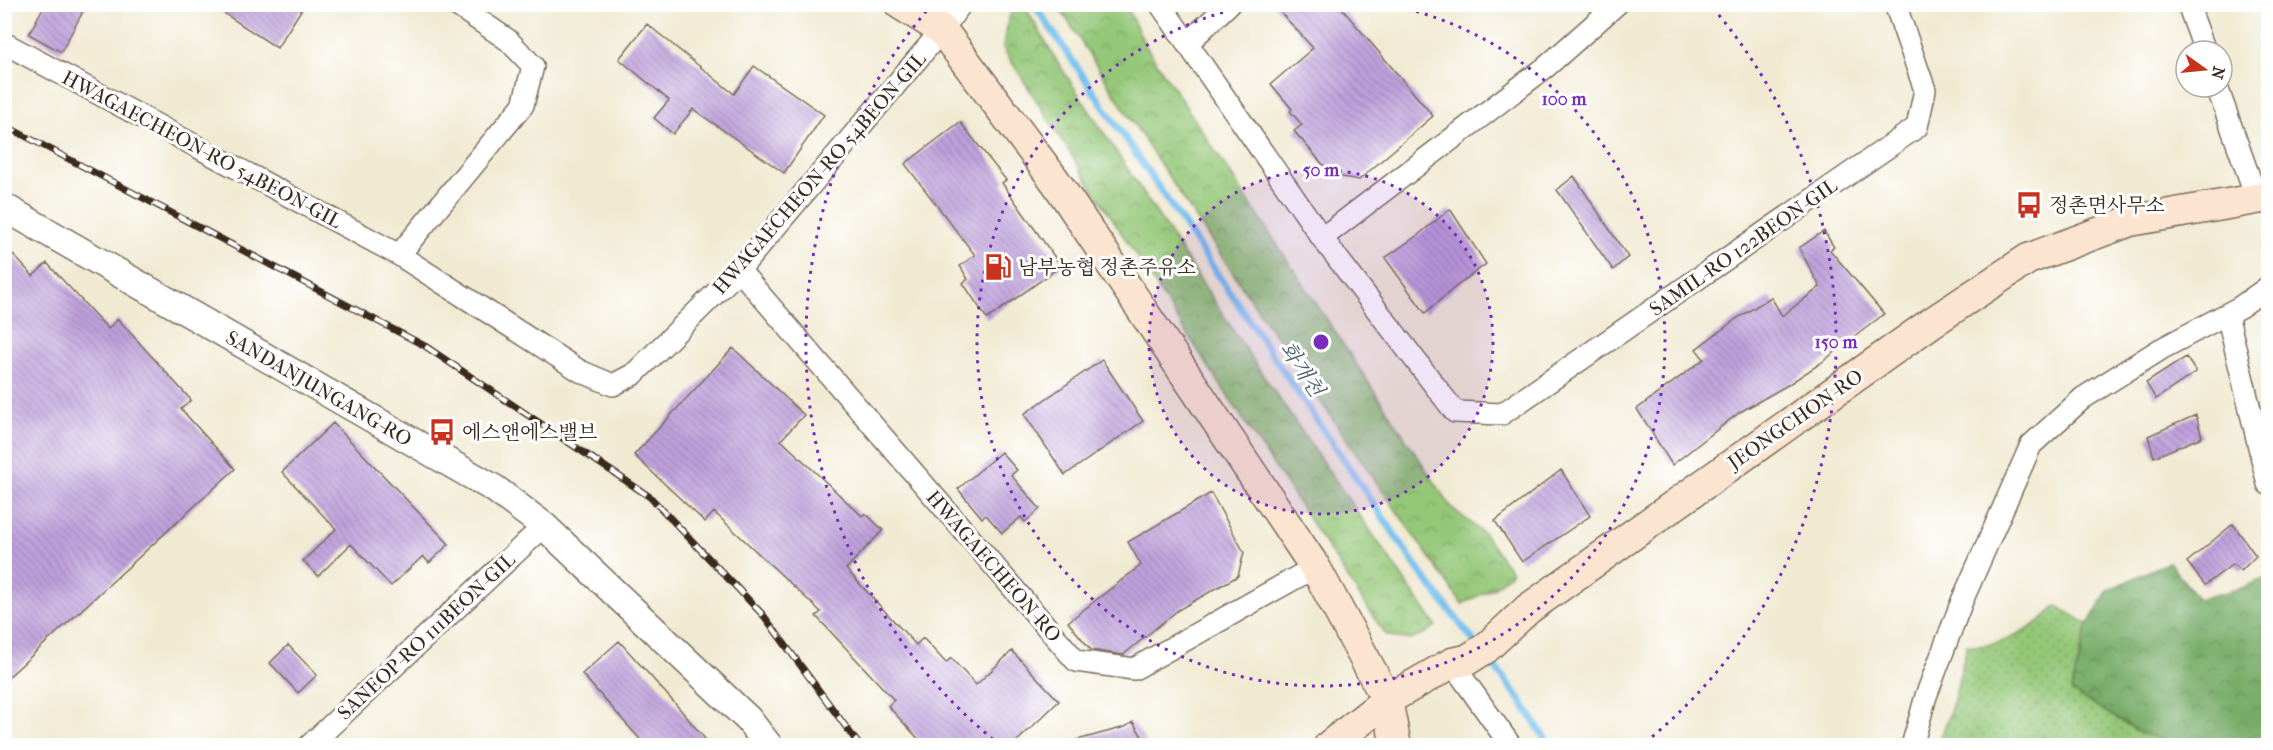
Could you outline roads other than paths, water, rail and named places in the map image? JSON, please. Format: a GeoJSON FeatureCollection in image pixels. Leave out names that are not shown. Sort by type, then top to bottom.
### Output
{"type":"FeatureCollection","features":[{"type":"Feature","properties":{"kind":"main road"},"geometry":{"type":"LineString","coordinates":[[900,4],[953,15],[1056,182],[1315,567],[1388,700],[1396,746]]}},
{"type":"Feature","properties":{"kind":"main road","name":"JEONGCHON-RO"},"geometry":{"type":"LineString","coordinates":[[1329,746],[1388,700],[1468,657],[1528,609],[1931,322],[2028,259],[2130,220],[2263,198]]}},
{"type":"Feature","properties":{"kind":"street"},"geometry":{"type":"LineString","coordinates":[[399,255],[523,105],[532,66],[508,40],[455,4]]}},
{"type":"Feature","properties":{"kind":"street"},"geometry":{"type":"LineString","coordinates":[[1160,4],[1322,238],[1546,67],[1617,4]]}},
{"type":"Feature","properties":{"kind":"street"},"geometry":{"type":"LineString","coordinates":[[1187,44],[1229,4]]}},
{"type":"Feature","properties":{"kind":"street","name":"SAMIL-RO 122BEON-GIL"},"geometry":{"type":"LineString","coordinates":[[1322,238],[1455,412],[1502,414],[1917,127],[1924,90],[1895,4]]}},
{"type":"Feature","properties":{"kind":"street"},"geometry":{"type":"LineString","coordinates":[[2188,4],[2201,39]]}},
{"type":"Feature","properties":{"kind":"street","name":"HWAGAECHEON-RO 54BEON-GIL"},"geometry":{"type":"LineString","coordinates":[[4,43],[399,255],[579,371],[613,385],[634,374],[739,270],[953,15]]}},
{"type":"Feature","properties":{"kind":"street"},"geometry":{"type":"LineString","coordinates":[[2222,99],[2263,198]]}},
{"type":"Feature","properties":{"kind":"street","name":"SANDANJUNGANG-RO"},"geometry":{"type":"LineString","coordinates":[[4,207],[495,489],[544,526],[748,719],[769,746]]}},
{"type":"Feature","properties":{"kind":"street","name":"HWAGAECHEON-RO"},"geometry":{"type":"LineString","coordinates":[[739,270],[1076,660],[1134,669],[1315,567]]}},
{"type":"Feature","properties":{"kind":"street"},"geometry":{"type":"LineString","coordinates":[[1912,746],[1926,696],[1962,601],[2031,445],[2083,398],[2161,349],[2240,308],[2268,287]]}},
{"type":"Feature","properties":{"kind":"street"},"geometry":{"type":"LineString","coordinates":[[2227,314],[2268,484]]}},
{"type":"Feature","properties":{"kind":"street","name":"SANEOP-RO 111BEON-GIL"},"geometry":{"type":"LineString","coordinates":[[309,746],[544,526]]}},
{"type":"Feature","properties":{"kind":"street"},"geometry":{"type":"LineString","coordinates":[[1468,657],[1511,746]]}},
{"type":"Feature","properties":{"kind":"waterway","name":"화개천"},"geometry":{"type":"LineString","coordinates":[[1034,4],[1420,572],[1476,644]]}},
{"type":"Feature","properties":{"kind":"waterway","name":"화개천"},"geometry":{"type":"LineString","coordinates":[[1487,657],[1519,698],[1550,746]]}},
{"type":"Feature","properties":{"kind":"railway"},"geometry":{"type":"LineString","coordinates":[[4,125],[425,346],[650,497],[764,616],[860,746]]}},
{"type":"Feature","properties":{"kind":"place","name":"정촌면사무소"},"geometry":{"type":"Point","coordinates":[2029,205]}},
{"type":"Feature","properties":{"kind":"place","name":"남부농협 정촌주유소"},"geometry":{"type":"Point","coordinates":[998,267]}},
{"type":"Feature","properties":{"kind":"place","name":"에스앤에스밸브"},"geometry":{"type":"Point","coordinates":[442,432]}}]}
